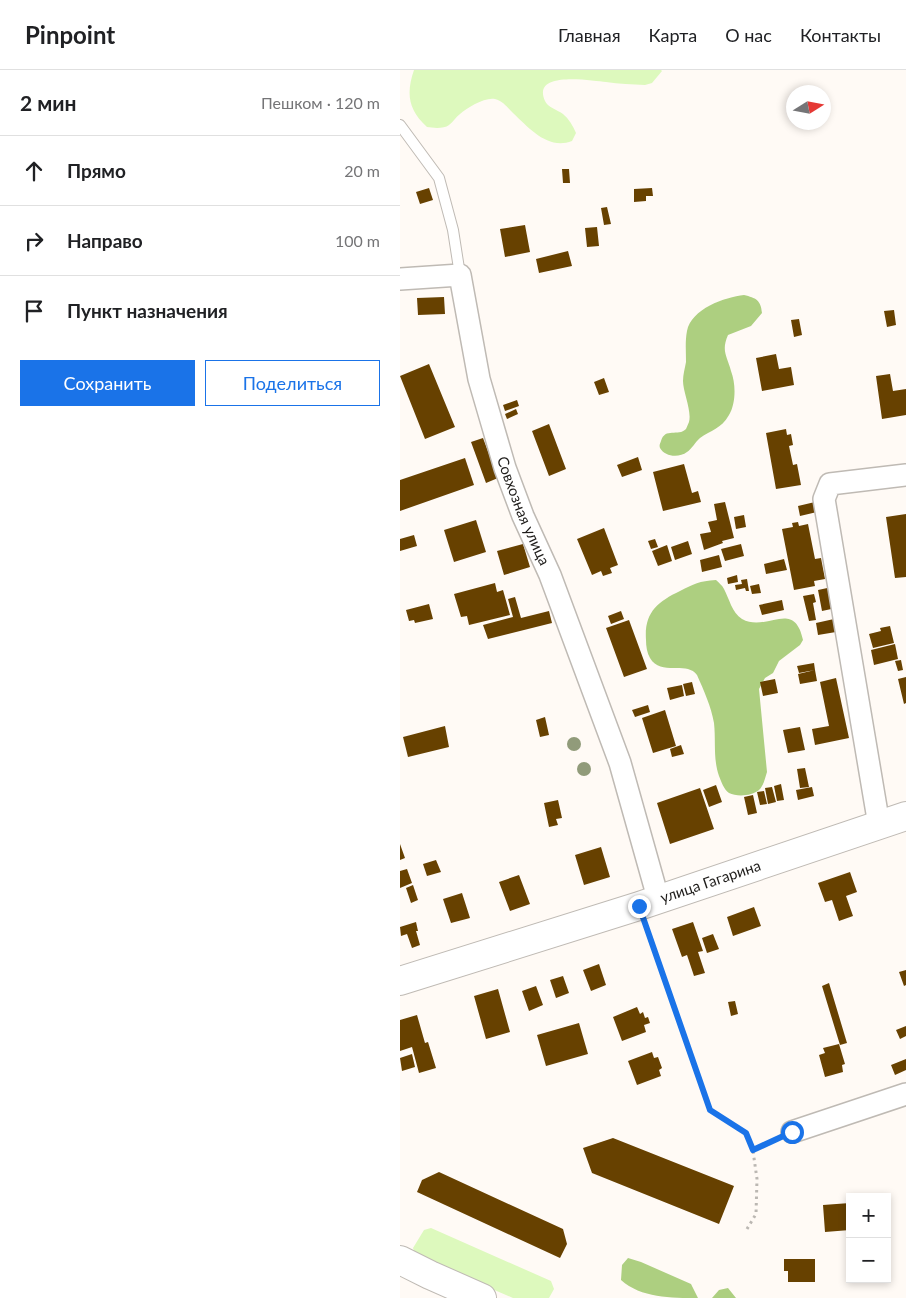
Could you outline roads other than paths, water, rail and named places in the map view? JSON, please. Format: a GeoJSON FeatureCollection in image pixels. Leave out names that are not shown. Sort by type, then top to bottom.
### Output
{"type":"FeatureCollection","features":[{"type":"Feature","properties":{"kind":"main road","name":"улица Гагарина"},"geometry":{"type":"LineString","coordinates":[[400,981],[649,902],[906,816]]}},
{"type":"Feature","properties":{"kind":"main road"},"geometry":{"type":"LineString","coordinates":[[400,1260],[482,1298]]}},
{"type":"Feature","properties":{"kind":"street"},"geometry":{"type":"LineString","coordinates":[[400,279],[460,275]]}},
{"type":"Feature","properties":{"kind":"street","name":"Совхозная улица"},"geometry":{"type":"LineString","coordinates":[[460,275],[479,379],[505,468],[523,516],[550,575],[620,763],[649,902]]}},
{"type":"Feature","properties":{"kind":"street"},"geometry":{"type":"LineString","coordinates":[[880,825],[824,499],[830,484],[906,475]]}},
{"type":"Feature","properties":{"kind":"street"},"geometry":{"type":"LineString","coordinates":[[792,1132],[906,1094]]}},
{"type":"Feature","properties":{"kind":"lane","name":"Совхозная улица"},"geometry":{"type":"LineString","coordinates":[[400,125],[439,178],[453,230],[460,275]]}}]}
